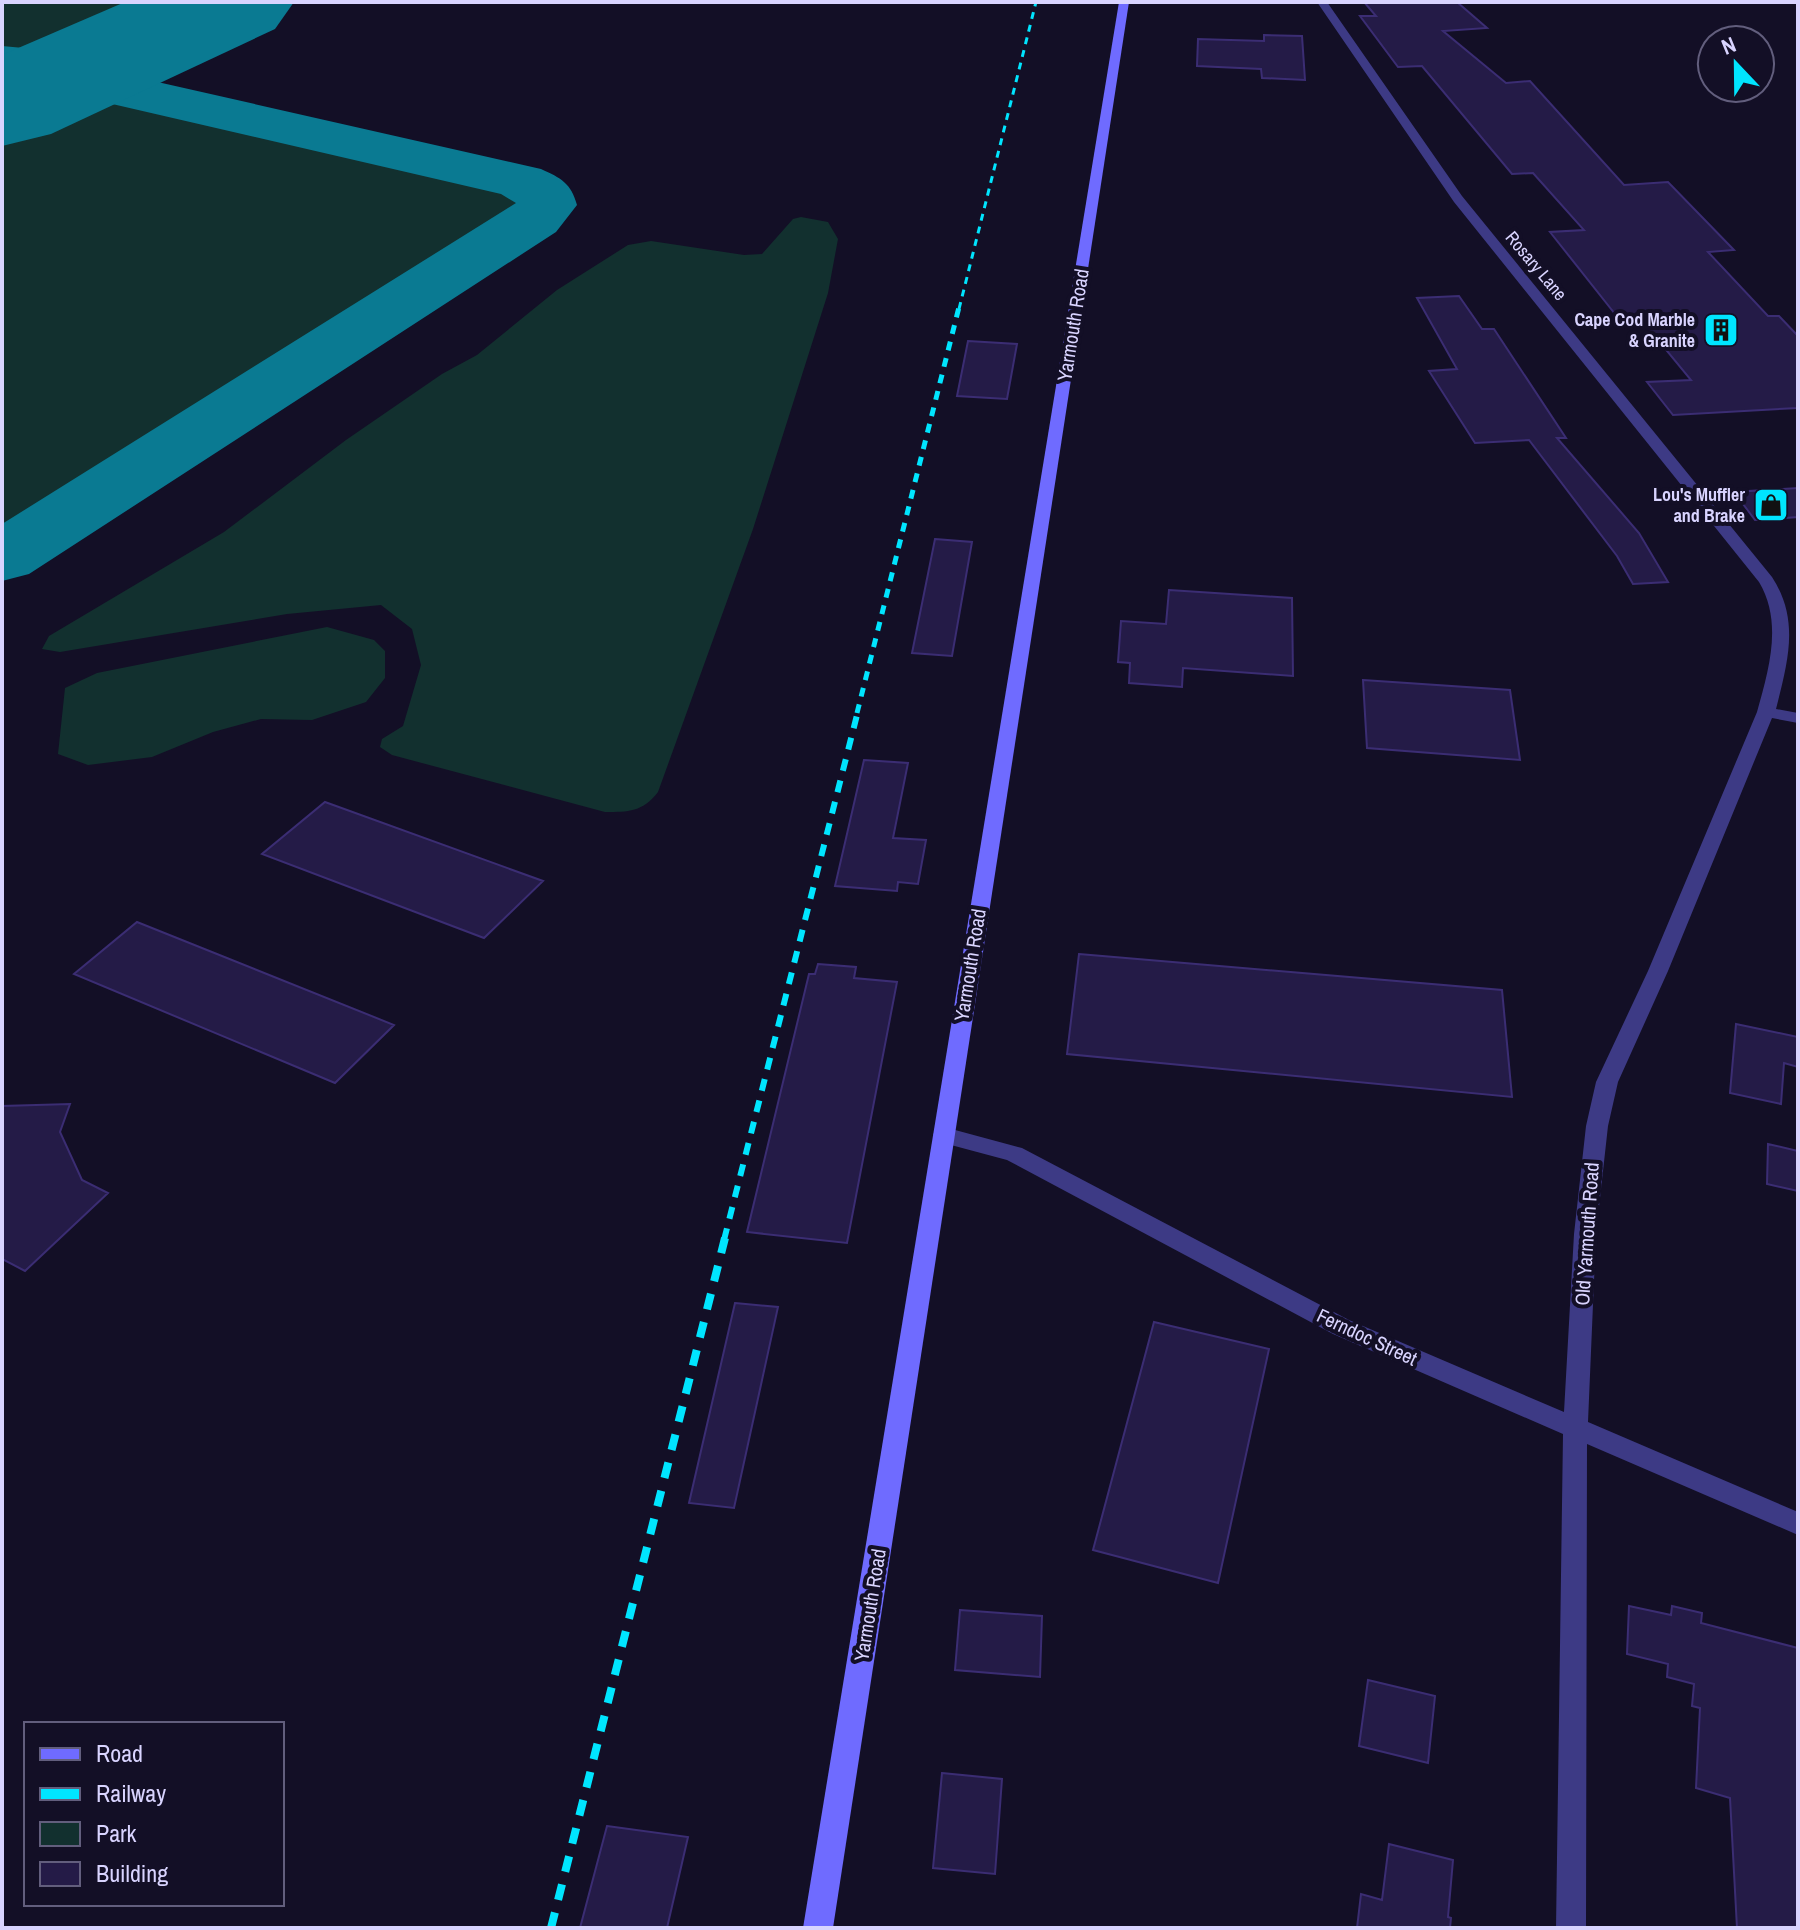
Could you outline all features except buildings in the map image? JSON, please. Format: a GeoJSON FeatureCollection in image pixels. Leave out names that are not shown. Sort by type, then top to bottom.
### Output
{"type":"FeatureCollection","features":[{"type":"Feature","properties":{"kind":"main road","name":"Yarmouth Road"},"geometry":{"type":"LineString","coordinates":[[818,1928],[1124,2]]}},
{"type":"Feature","properties":{"kind":"street","name":"Rosary Lane"},"geometry":{"type":"LineString","coordinates":[[1322,2],[1458,199],[1766,580]]}},
{"type":"Feature","properties":{"kind":"street","name":"Old Yarmouth Road"},"geometry":{"type":"LineString","coordinates":[[1571,1928],[1575,1428],[1590,1174],[1607,1082],[1658,971],[1766,712],[1775,679],[1782,630],[1778,600],[1766,580]]}},
{"type":"Feature","properties":{"kind":"street"},"geometry":{"type":"LineString","coordinates":[[1766,712],[1798,718]]}},
{"type":"Feature","properties":{"kind":"street","name":"Ferndoc Street"},"geometry":{"type":"LineString","coordinates":[[944,1135],[1014,1154],[1341,1327],[1798,1524]]}},
{"type":"Feature","properties":{"kind":"green space"},"geometry":{"type":"Polygon","coordinates":[[[2,2],[158,2],[43,52],[2,48],[2,2]]]}},
{"type":"Feature","properties":{"kind":"green space"},"geometry":{"type":"Polygon","coordinates":[[[115,101],[508,187],[525,196],[527,204],[506,223],[2,539],[2,143],[82,107],[115,101]]]}},
{"type":"Feature","properties":{"kind":"green space"},"geometry":{"type":"Polygon","coordinates":[[[801,217],[828,222],[838,239],[828,293],[753,529],[658,792],[647,804],[628,811],[605,812],[392,755],[380,747],[382,739],[403,726],[421,665],[412,629],[381,605],[287,614],[60,652],[42,649],[49,636],[224,532],[346,440],[442,374],[477,355],[557,290],[628,245],[651,241],[744,255],[762,254],[793,219],[801,217]]]}},
{"type":"Feature","properties":{"kind":"green space"},"geometry":{"type":"Polygon","coordinates":[[[327,627],[374,640],[385,651],[385,678],[366,702],[312,720],[261,719],[213,732],[152,757],[88,765],[58,754],[65,688],[97,673],[327,627]]]}},
{"type":"Feature","properties":{"kind":"taxiway"},"geometry":{"type":"LineString","coordinates":[[2,62],[56,67],[109,57],[97,74],[103,83],[114,88],[520,181],[544,192],[547,205],[535,219],[2,558]]}},
{"type":"Feature","properties":{"kind":"runway"},"geometry":{"type":"LineString","coordinates":[[2,105],[231,2]]}},
{"type":"Feature","properties":{"kind":"railway"},"geometry":{"type":"LineString","coordinates":[[959,309],[1036,2]]}},
{"type":"Feature","properties":{"kind":"railway"},"geometry":{"type":"LineString","coordinates":[[857,713],[959,307]]}},
{"type":"Feature","properties":{"kind":"railway"},"geometry":{"type":"LineString","coordinates":[[724,1240],[858,711]]}},
{"type":"Feature","properties":{"kind":"railway"},"geometry":{"type":"LineString","coordinates":[[551,1928],[725,1238]]}},
{"type":"Feature","properties":{"kind":"place","name":"Cape Cod Marble & Granite"},"geometry":{"type":"Point","coordinates":[1721,330]}},
{"type":"Feature","properties":{"kind":"place","name":"Lou's Muffler and Brake"},"geometry":{"type":"Point","coordinates":[1771,505]}}]}
